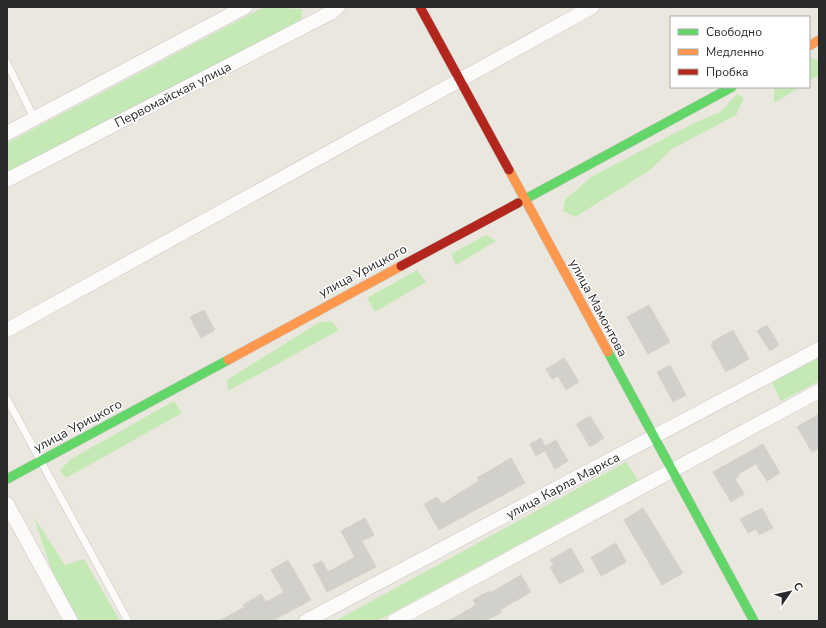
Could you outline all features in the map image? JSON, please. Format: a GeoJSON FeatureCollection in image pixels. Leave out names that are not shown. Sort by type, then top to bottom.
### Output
{"type":"FeatureCollection","features":[{"type":"Feature","properties":{"kind":"street"},"geometry":{"type":"LineString","coordinates":[[7,133],[245,7]]}},
{"type":"Feature","properties":{"kind":"street","name":"Первомайская улица"},"geometry":{"type":"LineString","coordinates":[[7,180],[332,12],[338,7]]}},
{"type":"Feature","properties":{"kind":"street","name":"улица Мамонтова"},"geometry":{"type":"LineString","coordinates":[[420,7],[754,621]]}},
{"type":"Feature","properties":{"kind":"street"},"geometry":{"type":"LineString","coordinates":[[7,330],[592,7]]}},
{"type":"Feature","properties":{"kind":"street"},"geometry":{"type":"LineString","coordinates":[[810,45],[819,40]]}},
{"type":"Feature","properties":{"kind":"street","name":"улица Урицкого"},"geometry":{"type":"LineString","coordinates":[[7,479],[730,88]]}},
{"type":"Feature","properties":{"kind":"street","name":"улица Карла Маркса"},"geometry":{"type":"LineString","coordinates":[[306,621],[654,438],[819,349]]}},
{"type":"Feature","properties":{"kind":"street"},"geometry":{"type":"LineString","coordinates":[[394,621],[672,472],[819,391]]}},
{"type":"Feature","properties":{"kind":"street"},"geometry":{"type":"LineString","coordinates":[[7,504],[71,621]]}},
{"type":"Feature","properties":{"kind":"lane"},"geometry":{"type":"LineString","coordinates":[[7,63],[34,118]]}},
{"type":"Feature","properties":{"kind":"lane"},"geometry":{"type":"LineString","coordinates":[[7,400],[128,621]]}},
{"type":"Feature","properties":{"kind":"green space"},"geometry":{"type":"Polygon","coordinates":[[[268,7],[302,9],[301,23],[7,180],[7,143],[260,9],[268,7]]]}},
{"type":"Feature","properties":{"kind":"green space"},"geometry":{"type":"Polygon","coordinates":[[[810,57],[819,61],[819,75],[810,80],[810,57]]]}},
{"type":"Feature","properties":{"kind":"green space"},"geometry":{"type":"Polygon","coordinates":[[[774,88],[798,88],[774,103],[774,88]]]}},
{"type":"Feature","properties":{"kind":"green space"},"geometry":{"type":"Polygon","coordinates":[[[737,94],[744,98],[736,115],[672,149],[650,170],[575,217],[563,211],[565,200],[591,177],[696,122],[720,112],[737,94]]]}},
{"type":"Feature","properties":{"kind":"green space"},"geometry":{"type":"Polygon","coordinates":[[[486,235],[496,241],[456,265],[451,254],[486,235]]]}},
{"type":"Feature","properties":{"kind":"green space"},"geometry":{"type":"Polygon","coordinates":[[[417,270],[426,282],[375,312],[367,298],[417,270]]]}},
{"type":"Feature","properties":{"kind":"green space"},"geometry":{"type":"Polygon","coordinates":[[[331,321],[339,330],[228,391],[227,380],[318,323],[331,321]]]}},
{"type":"Feature","properties":{"kind":"green space"},"geometry":{"type":"Polygon","coordinates":[[[819,357],[819,381],[781,401],[772,383],[819,357]]]}},
{"type":"Feature","properties":{"kind":"green space"},"geometry":{"type":"Polygon","coordinates":[[[174,401],[182,413],[66,478],[60,470],[71,459],[174,401]]]}},
{"type":"Feature","properties":{"kind":"green space"},"geometry":{"type":"Polygon","coordinates":[[[626,462],[638,480],[377,621],[335,621],[626,462]]]}},
{"type":"Feature","properties":{"kind":"green space"},"geometry":{"type":"Polygon","coordinates":[[[34,517],[65,565],[84,559],[120,621],[79,621],[53,575],[34,517]]]}},
{"type":"Feature","properties":{"kind":"building"},"geometry":{"type":"Polygon","coordinates":[[[649,305],[670,342],[648,354],[627,317],[649,305]]]}},
{"type":"Feature","properties":{"kind":"building"},"geometry":{"type":"Polygon","coordinates":[[[204,310],[215,330],[201,338],[190,317],[204,310]]]}},
{"type":"Feature","properties":{"kind":"building"},"geometry":{"type":"Polygon","coordinates":[[[767,325],[779,345],[770,351],[757,331],[767,325]]]}},
{"type":"Feature","properties":{"kind":"building"},"geometry":{"type":"Polygon","coordinates":[[[733,330],[749,359],[726,372],[711,345],[713,344],[712,342],[733,330]]]}},
{"type":"Feature","properties":{"kind":"building"},"geometry":{"type":"Polygon","coordinates":[[[564,358],[579,382],[566,390],[558,376],[552,379],[546,369],[564,358]]]}},
{"type":"Feature","properties":{"kind":"building"},"geometry":{"type":"Polygon","coordinates":[[[670,365],[686,395],[673,402],[657,372],[670,365]]]}},
{"type":"Feature","properties":{"kind":"building"},"geometry":{"type":"Polygon","coordinates":[[[819,414],[819,448],[812,452],[797,427],[819,414]]]}},
{"type":"Feature","properties":{"kind":"building"},"geometry":{"type":"Polygon","coordinates":[[[590,416],[604,438],[590,447],[576,424],[590,416]]]}},
{"type":"Feature","properties":{"kind":"building"},"geometry":{"type":"Polygon","coordinates":[[[541,438],[545,446],[556,440],[568,461],[555,469],[545,451],[536,456],[530,444],[541,438]]]}},
{"type":"Feature","properties":{"kind":"building"},"geometry":{"type":"Polygon","coordinates":[[[763,444],[780,473],[767,481],[756,464],[738,474],[739,477],[735,479],[744,494],[731,502],[713,472],[763,444]]]}},
{"type":"Feature","properties":{"kind":"building"},"geometry":{"type":"Polygon","coordinates":[[[511,458],[525,483],[439,530],[424,504],[437,497],[442,504],[479,481],[477,478],[511,458]]]}},
{"type":"Feature","properties":{"kind":"building"},"geometry":{"type":"Polygon","coordinates":[[[643,508],[683,573],[662,585],[624,520],[643,508]]]}},
{"type":"Feature","properties":{"kind":"building"},"geometry":{"type":"Polygon","coordinates":[[[762,508],[773,528],[759,535],[756,529],[748,533],[740,519],[762,508]]]}},
{"type":"Feature","properties":{"kind":"building"},"geometry":{"type":"Polygon","coordinates":[[[365,518],[374,535],[362,541],[376,567],[327,592],[313,565],[322,561],[328,572],[355,557],[341,531],[365,518]]]}},
{"type":"Feature","properties":{"kind":"building"},"geometry":{"type":"Polygon","coordinates":[[[616,543],[626,562],[601,576],[591,557],[616,543]]]}},
{"type":"Feature","properties":{"kind":"building"},"geometry":{"type":"Polygon","coordinates":[[[571,548],[584,571],[560,584],[550,567],[554,565],[550,560],[571,548]]]}},
{"type":"Feature","properties":{"kind":"building"},"geometry":{"type":"Polygon","coordinates":[[[288,560],[311,600],[272,621],[219,621],[245,607],[243,605],[261,594],[266,602],[284,592],[271,570],[288,560]]]}},
{"type":"Feature","properties":{"kind":"building"},"geometry":{"type":"Polygon","coordinates":[[[521,575],[531,592],[500,610],[502,612],[485,621],[449,621],[476,605],[473,600],[489,591],[490,593],[521,575]]]}},
{"type":"Feature","properties":{"kind":"traffic: fast"},"geometry":{"type":"LineString","coordinates":[[518,203],[730,88]]}},
{"type":"Feature","properties":{"kind":"traffic: fast"},"geometry":{"type":"LineString","coordinates":[[608,352],[754,621]]}},
{"type":"Feature","properties":{"kind":"traffic: fast"},"geometry":{"type":"LineString","coordinates":[[7,479],[228,360]]}},
{"type":"Feature","properties":{"kind":"traffic: slow"},"geometry":{"type":"LineString","coordinates":[[810,45],[819,40]]}},
{"type":"Feature","properties":{"kind":"traffic: slow"},"geometry":{"type":"LineString","coordinates":[[509,170],[608,352]]}},
{"type":"Feature","properties":{"kind":"traffic: slow"},"geometry":{"type":"LineString","coordinates":[[228,360],[401,266]]}},
{"type":"Feature","properties":{"kind":"traffic: jam"},"geometry":{"type":"LineString","coordinates":[[420,7],[509,170]]}},
{"type":"Feature","properties":{"kind":"traffic: jam"},"geometry":{"type":"LineString","coordinates":[[401,266],[518,203]]}}]}
